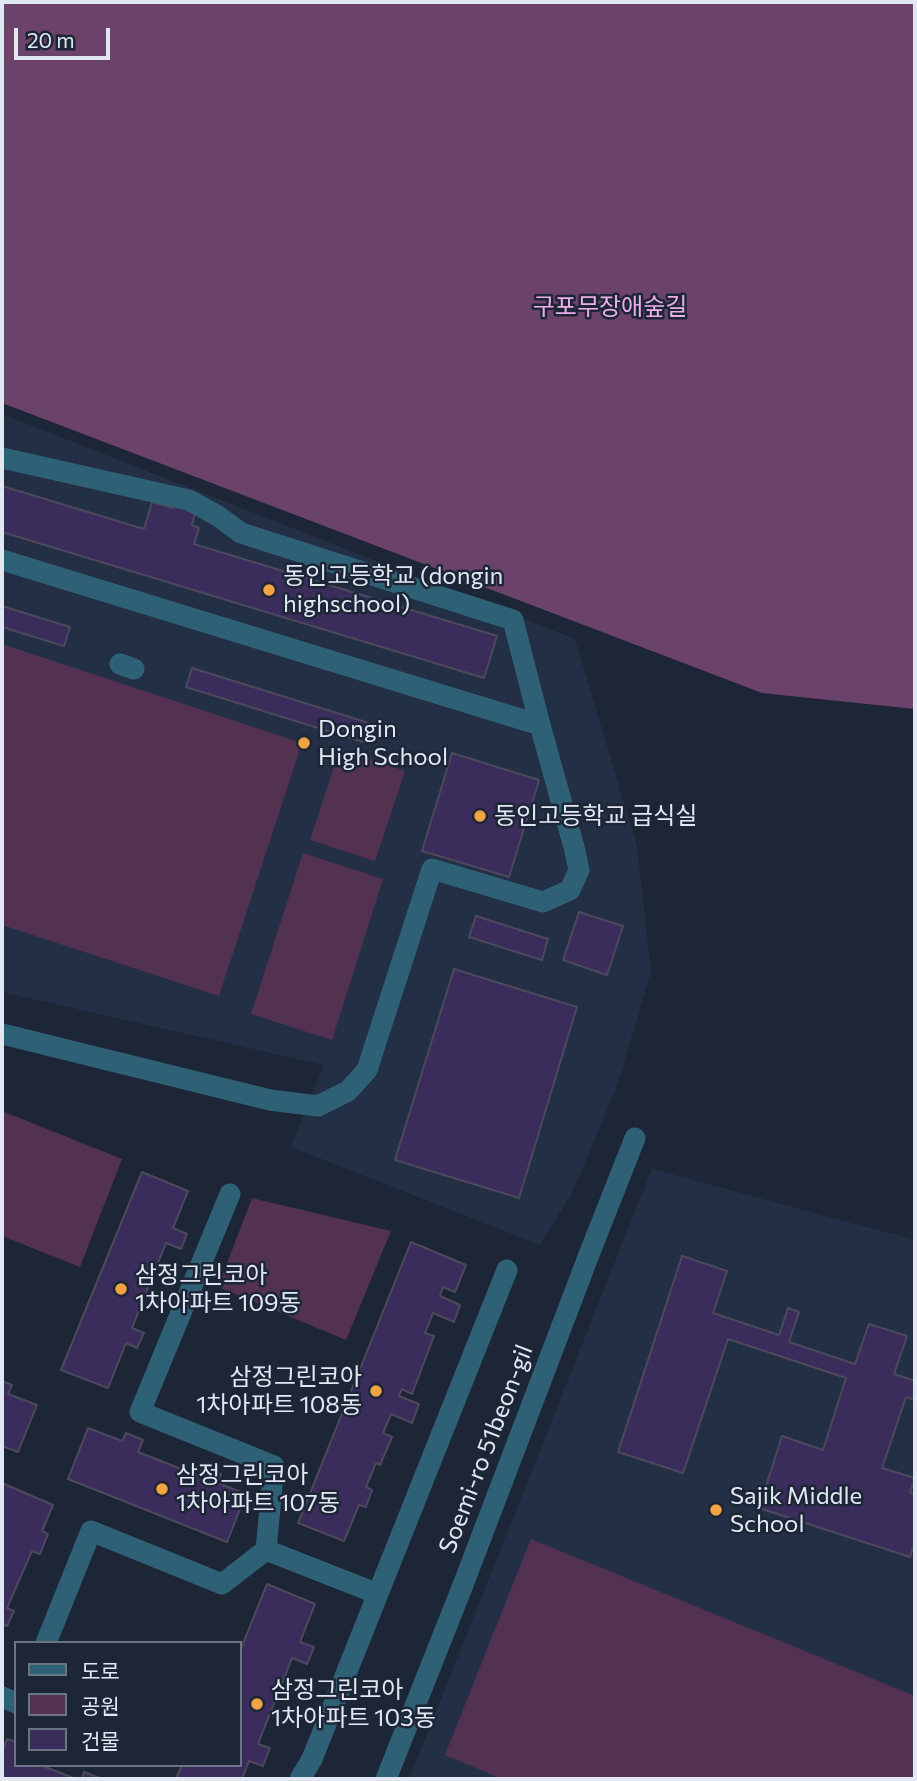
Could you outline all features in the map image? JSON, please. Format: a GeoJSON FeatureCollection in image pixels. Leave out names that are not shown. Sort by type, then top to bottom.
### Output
{"type":"FeatureCollection","features":[{"type":"Feature","properties":{"kind":"street"},"geometry":{"type":"LineString","coordinates":[[2,458],[189,500],[218,516],[241,534],[513,620],[579,870],[570,890],[543,902],[432,869],[367,1070],[348,1091],[318,1106],[270,1100],[2,1034]]}},
{"type":"Feature","properties":{"kind":"street"},"geometry":{"type":"LineString","coordinates":[[2,560],[540,725]]}},
{"type":"Feature","properties":{"kind":"street","name":"Soemi-ro 51beon-gil"},"geometry":{"type":"LineString","coordinates":[[386,1779],[635,1138]]}},
{"type":"Feature","properties":{"kind":"street"},"geometry":{"type":"LineString","coordinates":[[47,1641],[91,1531],[222,1584],[266,1550],[274,1466],[140,1412],[230,1194]]}},
{"type":"Feature","properties":{"kind":"street"},"geometry":{"type":"LineString","coordinates":[[300,1779],[312,1759],[507,1270]]}},
{"type":"Feature","properties":{"kind":"street"},"geometry":{"type":"LineString","coordinates":[[266,1550],[378,1594]]}},
{"type":"Feature","properties":{"kind":"shaded area","name":"Dongin High School"},"geometry":{"type":"Polygon","coordinates":[[[2,414],[575,639],[637,846],[651,972],[616,1089],[573,1191],[540,1245],[291,1147],[324,1065],[2,992],[2,414]]]}},
{"type":"Feature","properties":{"kind":"shaded area","name":"Sajik Middle School"},"geometry":{"type":"Polygon","coordinates":[[[652,1169],[915,1240],[915,1779],[409,1779],[652,1169]]]}},
{"type":"Feature","properties":{"kind":"green space","name":"구포무장애숲길"},"geometry":{"type":"Polygon","coordinates":[[[2,2],[915,2],[915,709],[762,693],[2,403],[2,2]]]}},
{"type":"Feature","properties":{"kind":"green space"},"geometry":{"type":"Polygon","coordinates":[[[2,644],[302,743],[219,996],[2,925],[2,644]]]}},
{"type":"Feature","properties":{"kind":"green space"},"geometry":{"type":"Polygon","coordinates":[[[340,749],[405,771],[375,861],[310,840],[340,749]]]}},
{"type":"Feature","properties":{"kind":"green space"},"geometry":{"type":"Polygon","coordinates":[[[303,853],[383,879],[332,1040],[251,1014],[303,853]]]}},
{"type":"Feature","properties":{"kind":"green space"},"geometry":{"type":"Polygon","coordinates":[[[2,1111],[122,1159],[80,1267],[2,1236],[2,1111]]]}},
{"type":"Feature","properties":{"kind":"green space"},"geometry":{"type":"Polygon","coordinates":[[[252,1198],[391,1231],[346,1340],[218,1287],[252,1198]]]}},
{"type":"Feature","properties":{"kind":"green space"},"geometry":{"type":"Polygon","coordinates":[[[531,1539],[915,1696],[915,1779],[502,1779],[445,1755],[531,1539]]]}},
{"type":"Feature","properties":{"kind":"building","name":"동인고등학교 (dongin highschool)"},"geometry":{"type":"Polygon","coordinates":[[[2,486],[144,529],[152,502],[172,508],[173,503],[196,510],[192,525],[199,528],[194,544],[497,636],[484,678],[2,532],[2,486]]]}},
{"type":"Feature","properties":{"kind":"building"},"geometry":{"type":"Polygon","coordinates":[[[2,606],[70,627],[64,646],[2,627],[2,606]]]}},
{"type":"Feature","properties":{"kind":"building"},"geometry":{"type":"Polygon","coordinates":[[[192,668],[369,723],[363,742],[186,687],[192,668]]]}},
{"type":"Feature","properties":{"kind":"building","name":"동인고등학교 급식실"},"geometry":{"type":"Polygon","coordinates":[[[452,753],[539,780],[509,877],[422,851],[452,753]]]}},
{"type":"Feature","properties":{"kind":"building"},"geometry":{"type":"Polygon","coordinates":[[[579,912],[623,926],[607,975],[563,960],[579,912]]]}},
{"type":"Feature","properties":{"kind":"building"},"geometry":{"type":"Polygon","coordinates":[[[476,916],[548,939],[542,960],[469,937],[476,916]]]}},
{"type":"Feature","properties":{"kind":"building"},"geometry":{"type":"Polygon","coordinates":[[[454,969],[577,1007],[519,1198],[395,1160],[454,969]]]}},
{"type":"Feature","properties":{"kind":"building","name":"삼정그린코아 1차아파트 109동"},"geometry":{"type":"Polygon","coordinates":[[[142,1172],[188,1191],[173,1228],[187,1234],[181,1249],[166,1243],[132,1328],[144,1333],[137,1348],[126,1343],[108,1388],[61,1370],[142,1172]]]}},
{"type":"Feature","properties":{"kind":"building","name":"삼정그린코아 1차아파트 108동"},"geometry":{"type":"Polygon","coordinates":[[[411,1242],[466,1265],[455,1292],[443,1287],[440,1296],[460,1305],[454,1322],[433,1313],[425,1333],[434,1336],[412,1394],[402,1389],[399,1396],[419,1404],[412,1423],[391,1414],[383,1433],[392,1437],[380,1465],[376,1463],[366,1487],[372,1490],[366,1507],[359,1505],[344,1541],[298,1523],[411,1242]]]}},
{"type":"Feature","properties":{"kind":"building"},"geometry":{"type":"Polygon","coordinates":[[[682,1256],[727,1271],[713,1313],[779,1335],[788,1308],[799,1312],[789,1342],[855,1364],[869,1324],[907,1336],[894,1374],[915,1381],[915,1400],[906,1397],[882,1468],[915,1478],[910,1493],[915,1495],[915,1542],[910,1557],[759,1508],[782,1436],[823,1450],[846,1378],[728,1339],[683,1473],[618,1452],[682,1256]]]}},
{"type":"Feature","properties":{"kind":"building"},"geometry":{"type":"Polygon","coordinates":[[[2,1381],[12,1385],[8,1394],[37,1405],[18,1452],[2,1446],[2,1381]]]}},
{"type":"Feature","properties":{"kind":"building","name":"삼정그린코아 1차아파트 107동"},"geometry":{"type":"Polygon","coordinates":[[[88,1428],[122,1441],[126,1433],[143,1440],[138,1452],[199,1476],[203,1467],[221,1474],[218,1483],[246,1494],[227,1542],[68,1479],[88,1428]]]}},
{"type":"Feature","properties":{"kind":"building"},"geometry":{"type":"Polygon","coordinates":[[[2,1483],[53,1505],[42,1531],[48,1534],[40,1554],[32,1551],[7,1608],[14,1611],[7,1626],[2,1624],[2,1483]]]}},
{"type":"Feature","properties":{"kind":"building","name":"삼정그린코아 1차아파트 103동"},"geometry":{"type":"Polygon","coordinates":[[[267,1584],[315,1604],[300,1642],[314,1647],[307,1664],[292,1658],[258,1744],[270,1748],[263,1766],[249,1761],[242,1779],[176,1779],[181,1767],[242,1767],[242,1646],[267,1584]]]}},
{"type":"Feature","properties":{"kind":"building"},"geometry":{"type":"Polygon","coordinates":[[[7,1739],[14,1741],[14,1767],[45,1767],[76,1779],[2,1779],[2,1746],[4,1747],[7,1739]]]}},
{"type":"Feature","properties":{"kind":"building"},"geometry":{"type":"Polygon","coordinates":[[[84,1772],[102,1779],[82,1779],[84,1772]]]}},
{"type":"Feature","properties":{"kind":"place","name":"동인고등학교 (dongin highschool)"},"geometry":{"type":"Point","coordinates":[269,590]}},
{"type":"Feature","properties":{"kind":"place","name":"Dongin High School"},"geometry":{"type":"Point","coordinates":[304,743]}},
{"type":"Feature","properties":{"kind":"place","name":"동인고등학교 급식실"},"geometry":{"type":"Point","coordinates":[480,816]}},
{"type":"Feature","properties":{"kind":"place","name":"삼정그린코아 1차아파트 109동"},"geometry":{"type":"Point","coordinates":[121,1289]}},
{"type":"Feature","properties":{"kind":"place","name":"삼정그린코아 1차아파트 108동"},"geometry":{"type":"Point","coordinates":[376,1391]}},
{"type":"Feature","properties":{"kind":"place","name":"삼정그린코아 1차아파트 107동"},"geometry":{"type":"Point","coordinates":[162,1489]}},
{"type":"Feature","properties":{"kind":"place","name":"Sajik Middle School"},"geometry":{"type":"Point","coordinates":[716,1510]}},
{"type":"Feature","properties":{"kind":"place","name":"삼정그린코아 1차아파트 103동"},"geometry":{"type":"Point","coordinates":[257,1704]}}]}
